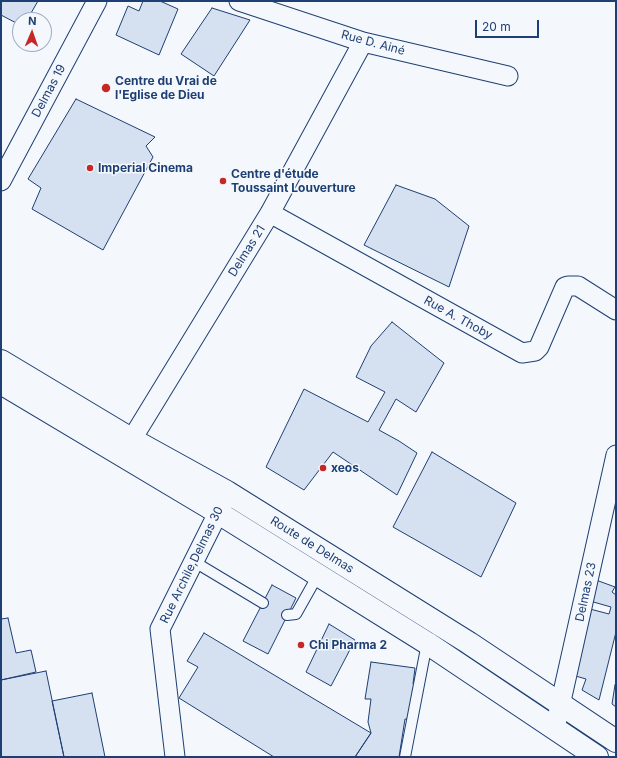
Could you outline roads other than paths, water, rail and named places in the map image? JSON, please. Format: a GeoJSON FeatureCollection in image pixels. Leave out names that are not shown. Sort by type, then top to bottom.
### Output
{"type":"FeatureCollection","features":[{"type":"Feature","properties":{"kind":"main road","name":"Route de Delmas"},"geometry":{"type":"LineString","coordinates":[[2,370],[127,447],[217,512],[427,643],[597,757]]}},
{"type":"Feature","properties":{"kind":"main road","name":"Route de Delmas"},"geometry":{"type":"LineString","coordinates":[[127,447],[228,493],[462,639],[616,741]]}},
{"type":"Feature","properties":{"kind":"street","name":"Delmas 19"},"geometry":{"type":"LineString","coordinates":[[1,181],[97,1]]}},
{"type":"Feature","properties":{"kind":"street","name":"Rue D. Ainé"},"geometry":{"type":"LineString","coordinates":[[239,1],[363,42],[508,76]]}},
{"type":"Feature","properties":{"kind":"street","name":"Delmas 21"},"geometry":{"type":"LineString","coordinates":[[127,447],[270,213],[363,42]]}},
{"type":"Feature","properties":{"kind":"street","name":"Rue A. Thoby"},"geometry":{"type":"LineString","coordinates":[[270,213],[522,353],[535,351],[539,347],[565,287],[578,286],[616,310]]}},
{"type":"Feature","properties":{"kind":"street","name":"Delmas 23"},"geometry":{"type":"LineString","coordinates":[[555,728],[616,456]]}},
{"type":"Feature","properties":{"kind":"street","name":"Rue Archile,Delmas 30"},"geometry":{"type":"LineString","coordinates":[[175,757],[160,629],[217,512],[228,493]]}},
{"type":"Feature","properties":{"kind":"lane"},"geometry":{"type":"LineString","coordinates":[[193,561],[263,603]]}},
{"type":"Feature","properties":{"kind":"lane"},"geometry":{"type":"LineString","coordinates":[[287,615],[296,614],[318,575]]}},
{"type":"Feature","properties":{"kind":"lane"},"geometry":{"type":"LineString","coordinates":[[406,757],[427,643]]}},
{"type":"Feature","properties":{"kind":"place","name":"Centre du Vrai de l'Eglise de Dieu"},"geometry":{"type":"Point","coordinates":[106,88]}},
{"type":"Feature","properties":{"kind":"place","name":"Imperial Cinema"},"geometry":{"type":"Point","coordinates":[90,168]}},
{"type":"Feature","properties":{"kind":"place","name":"Centre d'étude Toussaint Louverture"},"geometry":{"type":"Point","coordinates":[223,181]}},
{"type":"Feature","properties":{"kind":"place","name":"xeos"},"geometry":{"type":"Point","coordinates":[323,468]}},
{"type":"Feature","properties":{"kind":"place","name":"Chi Pharma 2"},"geometry":{"type":"Point","coordinates":[301,645]}}]}
